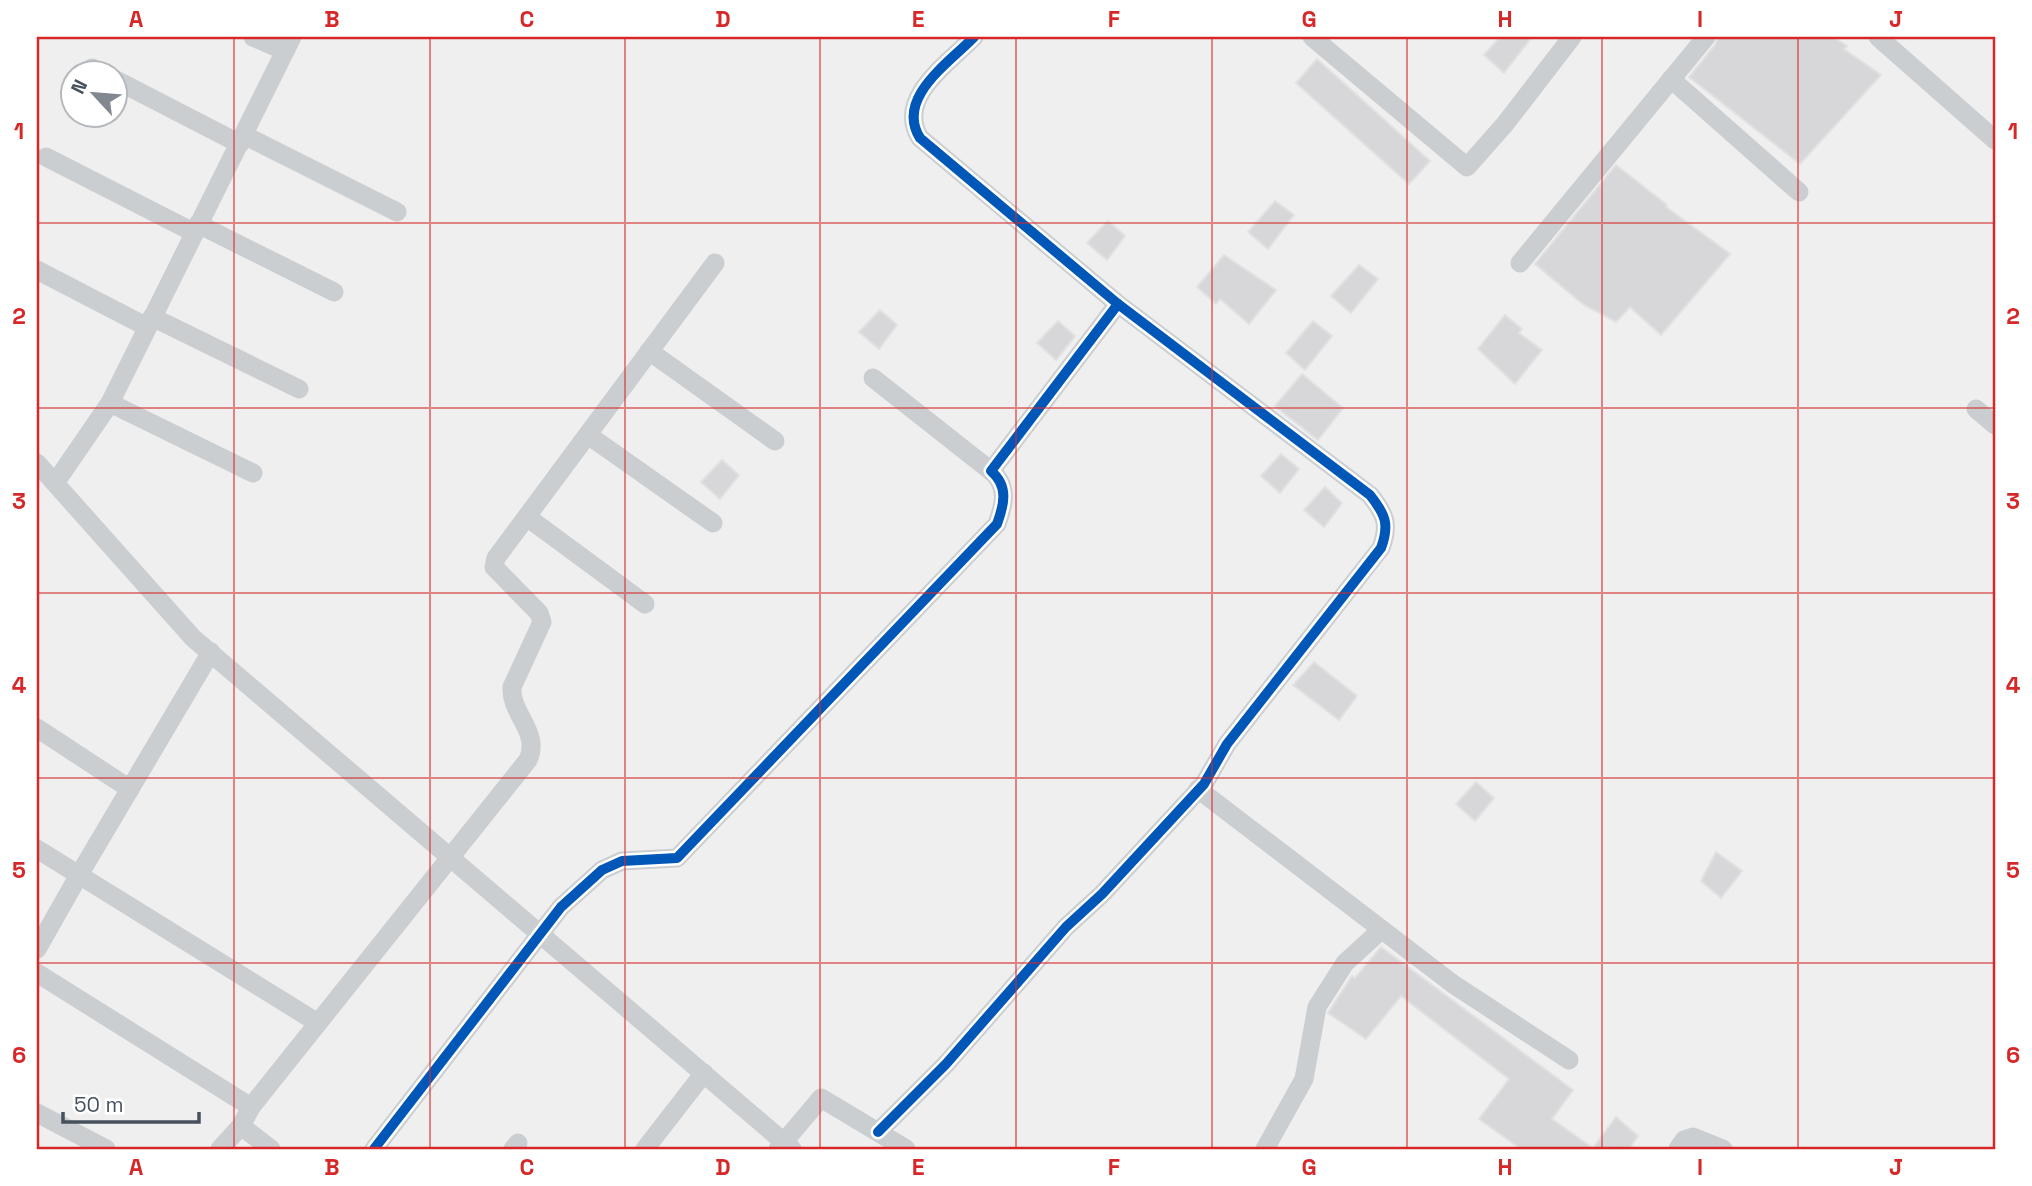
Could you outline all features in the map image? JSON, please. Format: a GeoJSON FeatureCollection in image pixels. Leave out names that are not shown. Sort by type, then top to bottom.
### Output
{"type":"FeatureCollection","features":[{"type":"Feature","properties":{"kind":"street"},"geometry":{"type":"LineString","coordinates":[[54,482],[110,403],[289,44],[253,37]]}},
{"type":"Feature","properties":{"kind":"street"},"geometry":{"type":"LineString","coordinates":[[878,1132],[946,1064],[1066,927],[1102,894],[1198,789],[1227,744],[1381,548],[1387,532],[1385,515],[1370,495],[1118,304],[920,138],[914,129],[913,106],[920,94],[974,37]]}},
{"type":"Feature","properties":{"kind":"street"},"geometry":{"type":"LineString","coordinates":[[1312,37],[1467,167],[1505,124],[1572,37]]}},
{"type":"Feature","properties":{"kind":"street"},"geometry":{"type":"LineString","coordinates":[[1520,262],[1706,37]]}},
{"type":"Feature","properties":{"kind":"street"},"geometry":{"type":"LineString","coordinates":[[1878,37],[1995,140]]}},
{"type":"Feature","properties":{"kind":"street"},"geometry":{"type":"LineString","coordinates":[[1671,79],[1800,192]]}},
{"type":"Feature","properties":{"kind":"street"},"geometry":{"type":"LineString","coordinates":[[130,87],[397,212]]}},
{"type":"Feature","properties":{"kind":"street"},"geometry":{"type":"LineString","coordinates":[[46,158],[334,292]]}},
{"type":"Feature","properties":{"kind":"street"},"geometry":{"type":"LineString","coordinates":[[220,1149],[241,1126],[251,1107],[528,760],[533,749],[532,737],[511,696],[512,687],[542,622],[538,613],[494,567],[496,558],[715,263]]}},
{"type":"Feature","properties":{"kind":"street"},"geometry":{"type":"LineString","coordinates":[[37,270],[299,389]]}},
{"type":"Feature","properties":{"kind":"street"},"geometry":{"type":"LineString","coordinates":[[991,471],[1118,304]]}},
{"type":"Feature","properties":{"kind":"street"},"geometry":{"type":"LineString","coordinates":[[649,351],[775,441]]}},
{"type":"Feature","properties":{"kind":"street"},"geometry":{"type":"LineString","coordinates":[[374,1149],[561,907],[602,870],[622,861],[677,858],[997,524],[1004,490],[1000,478],[873,379]]}},
{"type":"Feature","properties":{"kind":"street"},"geometry":{"type":"LineString","coordinates":[[110,403],[253,473]]}},
{"type":"Feature","properties":{"kind":"street"},"geometry":{"type":"LineString","coordinates":[[1976,409],[1995,425]]}},
{"type":"Feature","properties":{"kind":"street"},"geometry":{"type":"LineString","coordinates":[[588,435],[713,523]]}},
{"type":"Feature","properties":{"kind":"street"},"geometry":{"type":"LineString","coordinates":[[37,463],[193,638],[704,1073],[785,1147],[821,1098],[906,1149]]}},
{"type":"Feature","properties":{"kind":"street"},"geometry":{"type":"LineString","coordinates":[[527,517],[645,604]]}},
{"type":"Feature","properties":{"kind":"street"},"geometry":{"type":"LineString","coordinates":[[37,949],[211,652]]}},
{"type":"Feature","properties":{"kind":"street"},"geometry":{"type":"LineString","coordinates":[[37,727],[130,789]]}},
{"type":"Feature","properties":{"kind":"street"},"geometry":{"type":"LineString","coordinates":[[1198,789],[1453,984],[1569,1060]]}},
{"type":"Feature","properties":{"kind":"street"},"geometry":{"type":"LineString","coordinates":[[37,849],[318,1023]]}},
{"type":"Feature","properties":{"kind":"street"},"geometry":{"type":"LineString","coordinates":[[1265,1149],[1304,1079],[1317,1007],[1345,963],[1381,930]]}},
{"type":"Feature","properties":{"kind":"street"},"geometry":{"type":"LineString","coordinates":[[37,973],[251,1107]]}},
{"type":"Feature","properties":{"kind":"street"},"geometry":{"type":"LineString","coordinates":[[645,1149],[704,1073]]}},
{"type":"Feature","properties":{"kind":"street"},"geometry":{"type":"LineString","coordinates":[[37,1113],[106,1149]]}},
{"type":"Feature","properties":{"kind":"street"},"geometry":{"type":"LineString","coordinates":[[241,1126],[271,1149]]}},
{"type":"Feature","properties":{"kind":"street"},"geometry":{"type":"LineString","coordinates":[[1678,1149],[1684,1140],[1693,1137],[1723,1149]]}},
{"type":"Feature","properties":{"kind":"building"},"geometry":{"type":"Polygon","coordinates":[[[1500,37],[1532,37],[1504,73],[1484,55],[1500,37]]]}},
{"type":"Feature","properties":{"kind":"building"},"geometry":{"type":"Polygon","coordinates":[[[1718,37],[1833,37],[1847,46],[1844,49],[1881,75],[1800,164],[1689,77],[1715,45],[1718,37]]]}},
{"type":"Feature","properties":{"kind":"building"},"geometry":{"type":"Polygon","coordinates":[[[1317,59],[1430,161],[1409,184],[1296,83],[1317,59]]]}},
{"type":"Feature","properties":{"kind":"building"},"geometry":{"type":"Polygon","coordinates":[[[1616,165],[1667,205],[1666,207],[1730,254],[1661,335],[1630,307],[1616,322],[1584,305],[1535,264],[1616,165]]]}},
{"type":"Feature","properties":{"kind":"building"},"geometry":{"type":"Polygon","coordinates":[[[1275,201],[1294,215],[1268,249],[1248,232],[1275,201]]]}},
{"type":"Feature","properties":{"kind":"building"},"geometry":{"type":"Polygon","coordinates":[[[1108,221],[1125,236],[1107,260],[1087,243],[1108,221]]]}},
{"type":"Feature","properties":{"kind":"building"},"geometry":{"type":"Polygon","coordinates":[[[1224,255],[1276,290],[1249,324],[1220,299],[1216,304],[1197,287],[1224,255]]]}},
{"type":"Feature","properties":{"kind":"building"},"geometry":{"type":"Polygon","coordinates":[[[1359,265],[1378,279],[1351,313],[1331,296],[1359,265]]]}},
{"type":"Feature","properties":{"kind":"building"},"geometry":{"type":"Polygon","coordinates":[[[880,310],[897,325],[879,349],[859,332],[880,310]]]}},
{"type":"Feature","properties":{"kind":"building"},"geometry":{"type":"Polygon","coordinates":[[[1505,315],[1522,329],[1519,333],[1542,350],[1515,384],[1478,349],[1505,315]]]}},
{"type":"Feature","properties":{"kind":"building"},"geometry":{"type":"Polygon","coordinates":[[[1058,321],[1075,336],[1056,360],[1037,343],[1058,321]]]}},
{"type":"Feature","properties":{"kind":"building"},"geometry":{"type":"Polygon","coordinates":[[[1313,321],[1332,336],[1305,370],[1286,353],[1313,321]]]}},
{"type":"Feature","properties":{"kind":"building"},"geometry":{"type":"Polygon","coordinates":[[[1302,374],[1343,408],[1318,440],[1275,406],[1302,374]]]}},
{"type":"Feature","properties":{"kind":"building"},"geometry":{"type":"Polygon","coordinates":[[[1281,454],[1299,469],[1280,493],[1261,476],[1281,454]]]}},
{"type":"Feature","properties":{"kind":"building"},"geometry":{"type":"Polygon","coordinates":[[[722,460],[739,475],[720,499],[701,482],[722,460]]]}},
{"type":"Feature","properties":{"kind":"building"},"geometry":{"type":"Polygon","coordinates":[[[1325,487],[1342,503],[1324,527],[1304,510],[1325,487]]]}},
{"type":"Feature","properties":{"kind":"building"},"geometry":{"type":"Polygon","coordinates":[[[1314,662],[1357,696],[1339,720],[1293,685],[1314,662]]]}},
{"type":"Feature","properties":{"kind":"building"},"geometry":{"type":"Polygon","coordinates":[[[1476,782],[1494,798],[1475,821],[1456,804],[1476,782]]]}},
{"type":"Feature","properties":{"kind":"building"},"geometry":{"type":"Polygon","coordinates":[[[1716,852],[1742,871],[1721,898],[1701,881],[1716,852]]]}},
{"type":"Feature","properties":{"kind":"building"},"geometry":{"type":"Polygon","coordinates":[[[1381,947],[1573,1090],[1552,1119],[1593,1148],[1616,1117],[1638,1136],[1629,1149],[1521,1149],[1479,1119],[1509,1079],[1401,996],[1366,1039],[1328,1013],[1352,976],[1355,978],[1381,947]]]}},
{"type":"Feature","properties":{"kind":"cycle path"},"geometry":{"type":"LineString","coordinates":[[878,1132],[946,1064],[1066,927],[1102,894],[1204,784],[1227,744],[1381,548],[1385,532],[1382,514],[1370,495],[1118,304],[920,138],[914,123],[914,109],[920,95],[939,70],[974,37]]}},
{"type":"Feature","properties":{"kind":"cycle path"},"geometry":{"type":"LineString","coordinates":[[374,1149],[561,907],[602,870],[622,861],[677,858],[997,524],[1002,510],[1003,489],[991,471],[1118,304]]}}]}
